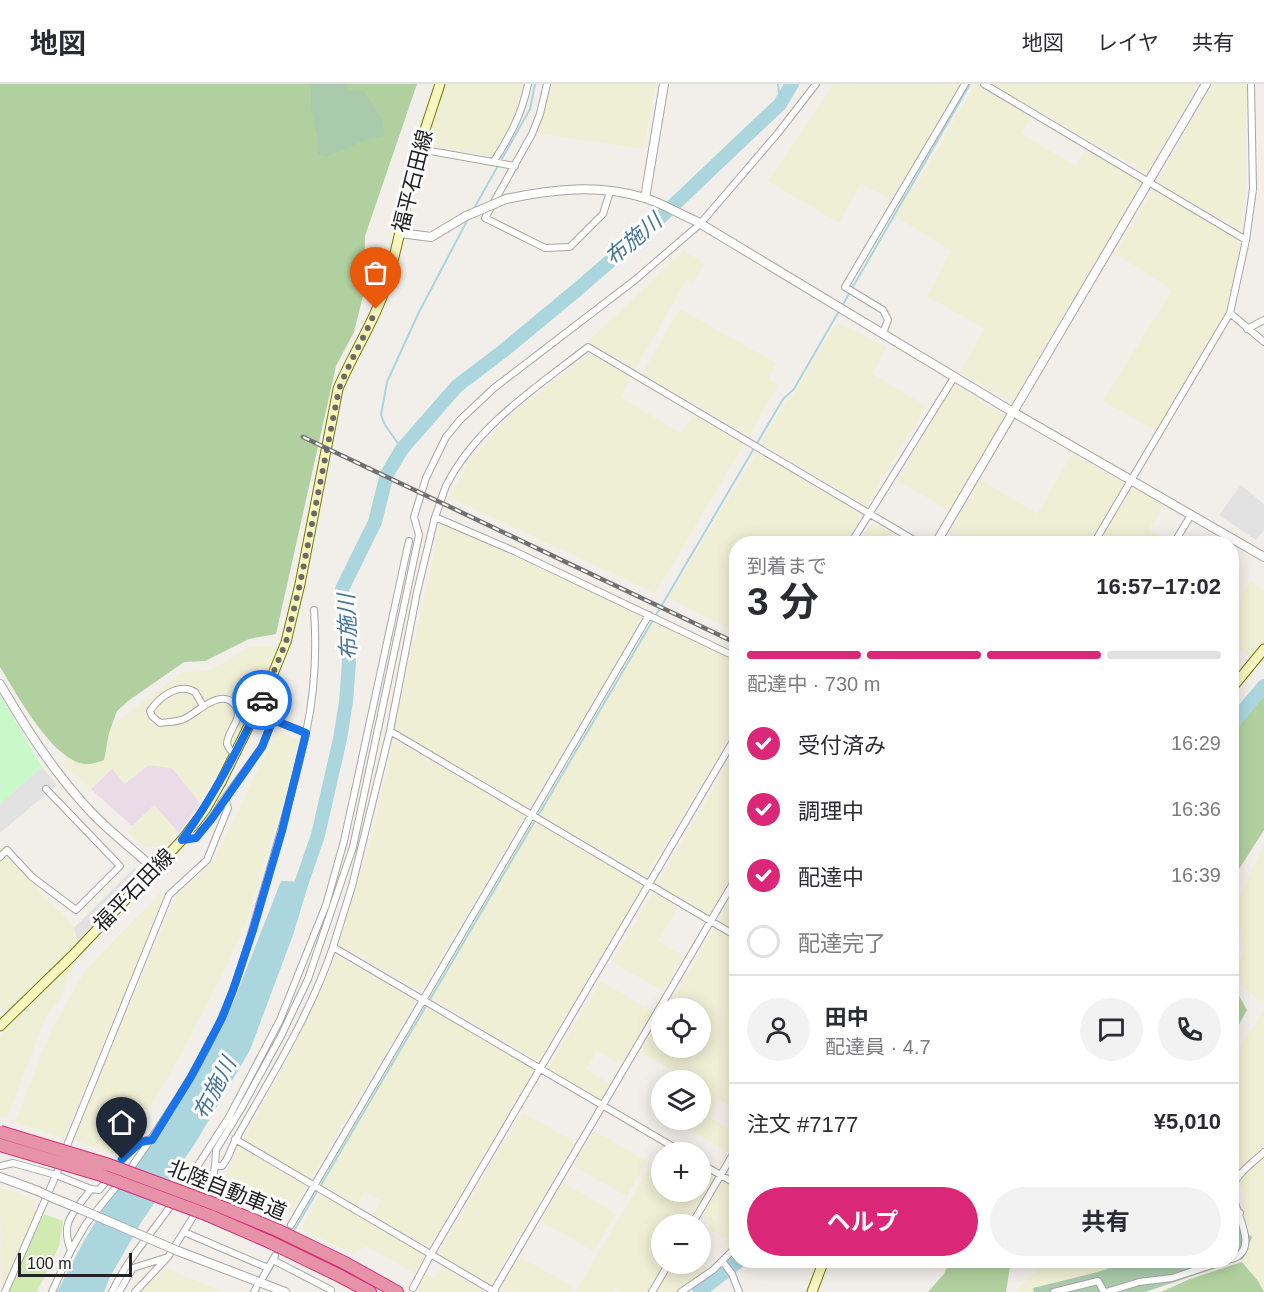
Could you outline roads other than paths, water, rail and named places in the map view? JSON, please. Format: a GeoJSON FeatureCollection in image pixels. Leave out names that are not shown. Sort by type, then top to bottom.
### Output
{"type":"FeatureCollection","features":[{"type":"Feature","properties":{"kind":"highway","name":"北陸自動車道"},"geometry":{"type":"LineString","coordinates":[[0,1132],[109,1165],[211,1209],[270,1242],[370,1292]]}},
{"type":"Feature","properties":{"kind":"highway","name":"北陸自動車道"},"geometry":{"type":"LineString","coordinates":[[0,1145],[277,1230],[345,1263],[397,1292]]}},
{"type":"Feature","properties":{"kind":"main road","name":"福平石田線"},"geometry":{"type":"LineString","coordinates":[[0,1026],[72,956],[182,840],[205,810],[235,756],[273,676],[286,642],[300,584],[339,389],[348,365],[368,329],[385,289],[419,149],[440,84]]}},
{"type":"Feature","properties":{"kind":"main road"},"geometry":{"type":"LineString","coordinates":[[1239,679],[1264,648]]}},
{"type":"Feature","properties":{"kind":"main road"},"geometry":{"type":"LineString","coordinates":[[812,1292],[821,1268]]}},
{"type":"Feature","properties":{"kind":"street"},"geometry":{"type":"LineString","coordinates":[[494,161],[518,121],[524,106],[528,84]]}},
{"type":"Feature","properties":{"kind":"street"},"geometry":{"type":"LineString","coordinates":[[546,84],[540,114],[515,166],[485,218],[545,248],[570,248],[603,214],[610,192]]}},
{"type":"Feature","properties":{"kind":"street"},"geometry":{"type":"LineString","coordinates":[[645,198],[664,84]]}},
{"type":"Feature","properties":{"kind":"street"},"geometry":{"type":"LineString","coordinates":[[135,1292],[168,1257],[211,1191],[216,1150],[242,1109],[308,979],[353,847],[419,536],[414,517],[426,478],[446,437],[494,388],[635,280],[698,223],[778,134],[816,84]]}},
{"type":"Feature","properties":{"kind":"street"},"geometry":{"type":"LineString","coordinates":[[883,333],[888,320],[883,310],[845,287],[965,84]]}},
{"type":"Feature","properties":{"kind":"street"},"geometry":{"type":"LineString","coordinates":[[984,84],[1246,240]]}},
{"type":"Feature","properties":{"kind":"street"},"geometry":{"type":"LineString","coordinates":[[940,536],[1206,84]]}},
{"type":"Feature","properties":{"kind":"street"},"geometry":{"type":"LineString","coordinates":[[1098,536],[1230,313],[1246,240],[1253,189],[1251,84]]}},
{"type":"Feature","properties":{"kind":"street"},"geometry":{"type":"LineString","coordinates":[[419,149],[515,166]]}},
{"type":"Feature","properties":{"kind":"street"},"geometry":{"type":"LineString","coordinates":[[400,233],[431,237],[466,216],[506,199],[549,190],[596,189],[645,198],[698,223],[1013,412],[1228,536]]}},
{"type":"Feature","properties":{"kind":"street"},"geometry":{"type":"LineString","coordinates":[[1230,313],[1264,342]]}},
{"type":"Feature","properties":{"kind":"street"},"geometry":{"type":"LineString","coordinates":[[1247,329],[1264,320]]}},
{"type":"Feature","properties":{"kind":"street"},"geometry":{"type":"LineString","coordinates":[[215,1166],[222,1166],[229,1159],[235,1139],[280,1062],[322,978],[333,947],[352,886],[390,732],[417,592],[435,517],[446,486],[477,441],[522,398],[588,347],[907,536]]}},
{"type":"Feature","properties":{"kind":"street"},"geometry":{"type":"LineString","coordinates":[[855,536],[955,376]]}},
{"type":"Feature","properties":{"kind":"street"},"geometry":{"type":"LineString","coordinates":[[1178,536],[1191,515]]}},
{"type":"Feature","properties":{"kind":"street"},"geometry":{"type":"LineString","coordinates":[[435,517],[514,551],[729,654]]}},
{"type":"Feature","properties":{"kind":"street"},"geometry":{"type":"LineString","coordinates":[[112,1292],[122,1273],[188,1181],[229,1117],[280,1020],[307,954],[326,905],[344,841],[409,542]]}},
{"type":"Feature","properties":{"kind":"street"},"geometry":{"type":"LineString","coordinates":[[1239,543],[1264,557]]}},
{"type":"Feature","properties":{"kind":"street"},"geometry":{"type":"LineString","coordinates":[[52,1292],[86,1224],[152,1140],[191,1077],[222,1018],[233,990],[282,831],[306,733],[316,665],[314,610]]}},
{"type":"Feature","properties":{"kind":"street"},"geometry":{"type":"LineString","coordinates":[[291,1225],[312,1185],[649,615]]}},
{"type":"Feature","properties":{"kind":"street"},"geometry":{"type":"LineString","coordinates":[[0,684],[40,749],[72,791],[94,815],[154,869]]}},
{"type":"Feature","properties":{"kind":"street"},"geometry":{"type":"LineString","coordinates":[[203,706],[195,692],[184,687],[166,695],[155,703],[150,711],[160,723],[170,722],[184,719],[203,706],[227,699],[235,704],[238,712],[237,722],[227,746],[235,756]]}},
{"type":"Feature","properties":{"kind":"street"},"geometry":{"type":"LineString","coordinates":[[182,840],[196,838],[213,817],[262,747],[272,722],[276,721],[306,733]]}},
{"type":"Feature","properties":{"kind":"street"},"geometry":{"type":"LineString","coordinates":[[390,732],[729,932]]}},
{"type":"Feature","properties":{"kind":"street"},"geometry":{"type":"LineString","coordinates":[[413,1288],[729,748]]}},
{"type":"Feature","properties":{"kind":"street"},"geometry":{"type":"LineString","coordinates":[[0,857],[7,850],[32,877],[76,910],[120,866],[46,789]]}},
{"type":"Feature","properties":{"kind":"street"},"geometry":{"type":"LineString","coordinates":[[5,1292],[56,1175],[170,895],[207,860],[228,808],[226,801],[222,802]]}},
{"type":"Feature","properties":{"kind":"street"},"geometry":{"type":"LineString","coordinates":[[235,1139],[494,1292],[729,890]]}},
{"type":"Feature","properties":{"kind":"street"},"geometry":{"type":"LineString","coordinates":[[333,947],[665,1142]]}},
{"type":"Feature","properties":{"kind":"street"},"geometry":{"type":"LineString","coordinates":[[0,1166],[13,1163],[99,1190],[132,1148],[141,1142],[152,1140]]}},
{"type":"Feature","properties":{"kind":"street"},"geometry":{"type":"LineString","coordinates":[[1239,1177],[1264,1152]]}},
{"type":"Feature","properties":{"kind":"street"},"geometry":{"type":"LineString","coordinates":[[698,1214],[729,1161]]}},
{"type":"Feature","properties":{"kind":"street"},"geometry":{"type":"LineString","coordinates":[[711,1169],[729,1180]]}},
{"type":"Feature","properties":{"kind":"street"},"geometry":{"type":"LineString","coordinates":[[0,1177],[178,1251],[285,1292]]}},
{"type":"Feature","properties":{"kind":"street"},"geometry":{"type":"LineString","coordinates":[[71,1250],[66,1239],[66,1225],[91,1189]]}},
{"type":"Feature","properties":{"kind":"street"},"geometry":{"type":"LineString","coordinates":[[1239,1210],[1245,1240],[1239,1254]]}},
{"type":"Feature","properties":{"kind":"street"},"geometry":{"type":"LineString","coordinates":[[184,1232],[268,1268]]}},
{"type":"Feature","properties":{"kind":"street"},"geometry":{"type":"LineString","coordinates":[[681,1292],[723,1262],[729,1255]]}},
{"type":"Feature","properties":{"kind":"street"},"geometry":{"type":"LineString","coordinates":[[119,1292],[133,1268],[168,1257]]}},
{"type":"Feature","properties":{"kind":"street"},"geometry":{"type":"LineString","coordinates":[[263,1277],[274,1258],[331,1292]]}},
{"type":"Feature","properties":{"kind":"street"},"geometry":{"type":"LineString","coordinates":[[723,1262],[732,1274],[739,1292]]}},
{"type":"Feature","properties":{"kind":"street"},"geometry":{"type":"LineString","coordinates":[[1054,1292],[1098,1281],[1105,1292],[1139,1282],[1172,1278],[1196,1268]]}},
{"type":"Feature","properties":{"kind":"street"},"geometry":{"type":"LineString","coordinates":[[652,1292],[663,1274]]}},
{"type":"Feature","properties":{"kind":"water"},"geometry":{"type":"Polygon","coordinates":[[[281,881],[309,882],[293,935],[250,1050],[196,1142],[142,1221],[104,1292],[57,1292],[85,1239],[139,1149],[180,1101],[234,1001],[281,881]]]}},
{"type":"Feature","properties":{"kind":"waterway"},"geometry":{"type":"LineString","coordinates":[[473,210],[530,109],[535,84]]}},
{"type":"Feature","properties":{"kind":"waterway"},"geometry":{"type":"LineString","coordinates":[[778,84],[780,104]]}},
{"type":"Feature","properties":{"kind":"waterway","name":"布施川"},"geometry":{"type":"LineString","coordinates":[[296,899],[318,835],[346,702],[349,662],[342,589],[375,522],[387,474],[402,449],[457,386],[578,289],[662,216],[780,104],[792,84]]}},
{"type":"Feature","properties":{"kind":"waterway"},"geometry":{"type":"LineString","coordinates":[[292,1234],[783,399],[794,389],[970,84]]}},
{"type":"Feature","properties":{"kind":"waterway"},"geometry":{"type":"LineString","coordinates":[[402,449],[385,425],[381,415],[387,382],[418,314],[469,217]]}},
{"type":"Feature","properties":{"kind":"waterway"},"geometry":{"type":"LineString","coordinates":[[1239,716],[1264,686]]}},
{"type":"Feature","properties":{"kind":"waterway"},"geometry":{"type":"LineString","coordinates":[[266,1278],[273,1267]]}},
{"type":"Feature","properties":{"kind":"waterway"},"geometry":{"type":"LineString","coordinates":[[699,1292],[730,1268]]}},
{"type":"Feature","properties":{"kind":"railway"},"geometry":{"type":"LineString","coordinates":[[303,437],[729,640]]}}]}
